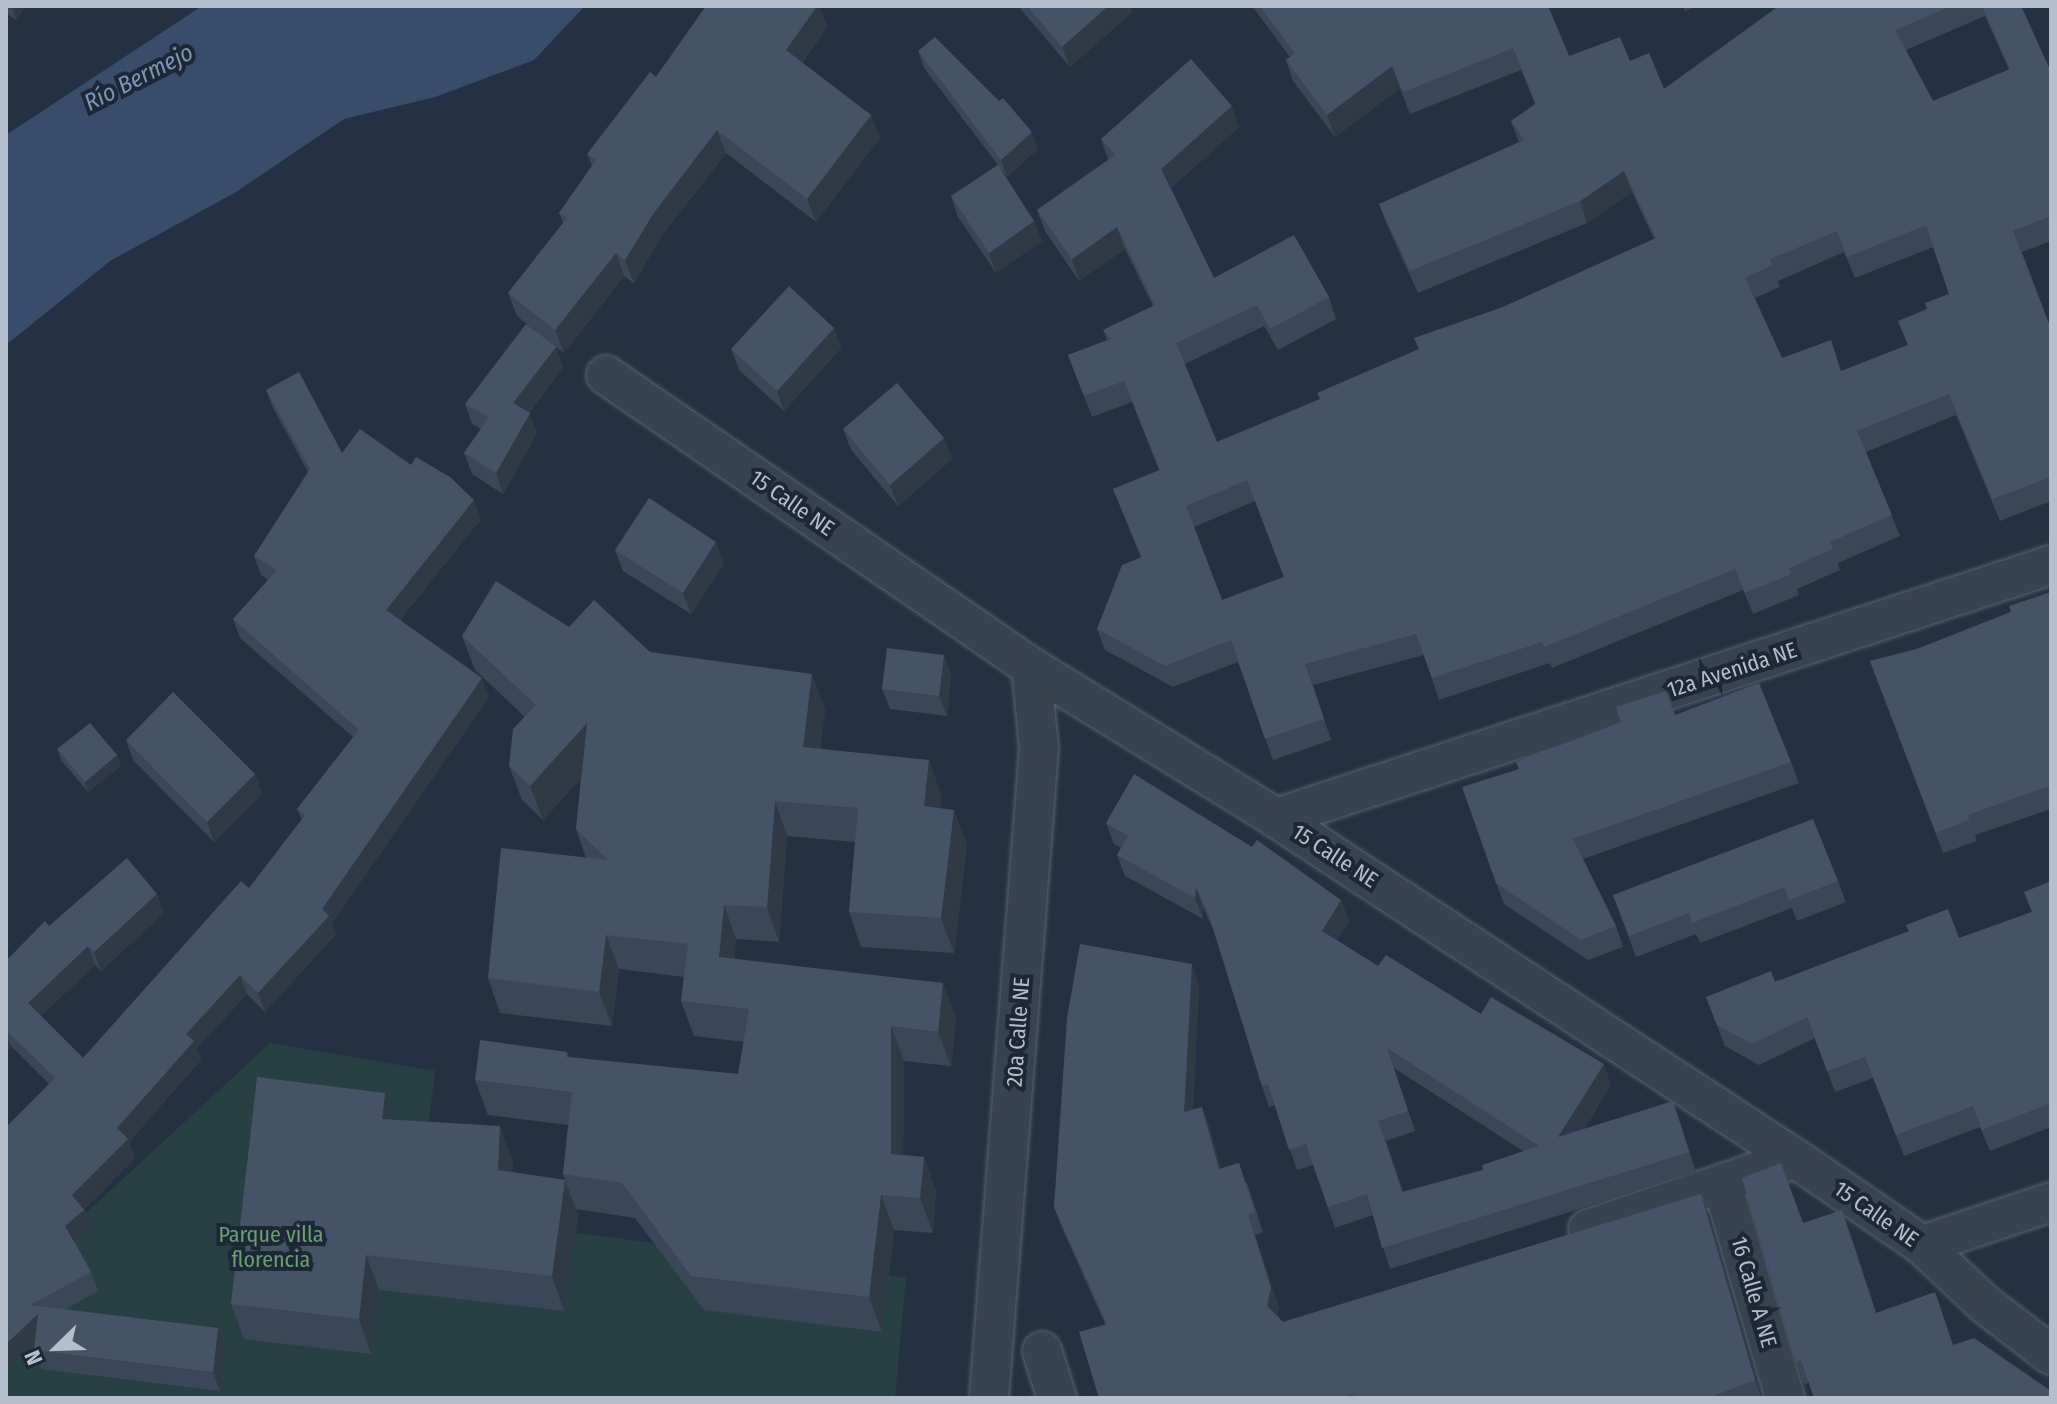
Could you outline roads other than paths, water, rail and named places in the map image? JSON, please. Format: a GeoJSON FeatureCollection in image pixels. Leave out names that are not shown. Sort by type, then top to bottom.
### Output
{"type":"FeatureCollection","features":[{"type":"Feature","properties":{"kind":"street","name":"15 Calle NE"},"geometry":{"type":"LineString","coordinates":[[606,375],[1031,667],[1276,818],[1796,1159],[1922,1245],[1986,1305],[2051,1355]]}},
{"type":"Feature","properties":{"kind":"street","name":"12a Avenida NE"},"geometry":{"type":"LineString","coordinates":[[1276,818],[2051,565]]}},
{"type":"Feature","properties":{"kind":"street","name":"20a Calle NE"},"geometry":{"type":"LineString","coordinates":[[989,1398],[1039,748],[1031,667]]}},
{"type":"Feature","properties":{"kind":"street"},"geometry":{"type":"LineString","coordinates":[[1550,1241],[1723,1187],[1796,1159]]}},
{"type":"Feature","properties":{"kind":"street","name":"16 Calle A NE"},"geometry":{"type":"LineString","coordinates":[[1723,1187],[1785,1398]]}},
{"type":"Feature","properties":{"kind":"street"},"geometry":{"type":"LineString","coordinates":[[1922,1245],[2051,1202]]}},
{"type":"Feature","properties":{"kind":"street"},"geometry":{"type":"LineString","coordinates":[[1042,1351],[1057,1398]]}},
{"type":"Feature","properties":{"kind":"water","name":"Río Bermejo"},"geometry":{"type":"Polygon","coordinates":[[[202,6],[585,6],[534,60],[435,97],[344,119],[236,192],[110,261],[6,345],[6,135],[202,6]]]}},
{"type":"Feature","properties":{"kind":"park label","name":"Parque villa florencia"},"geometry":{"type":"Point","coordinates":[271,1246]}}]}
